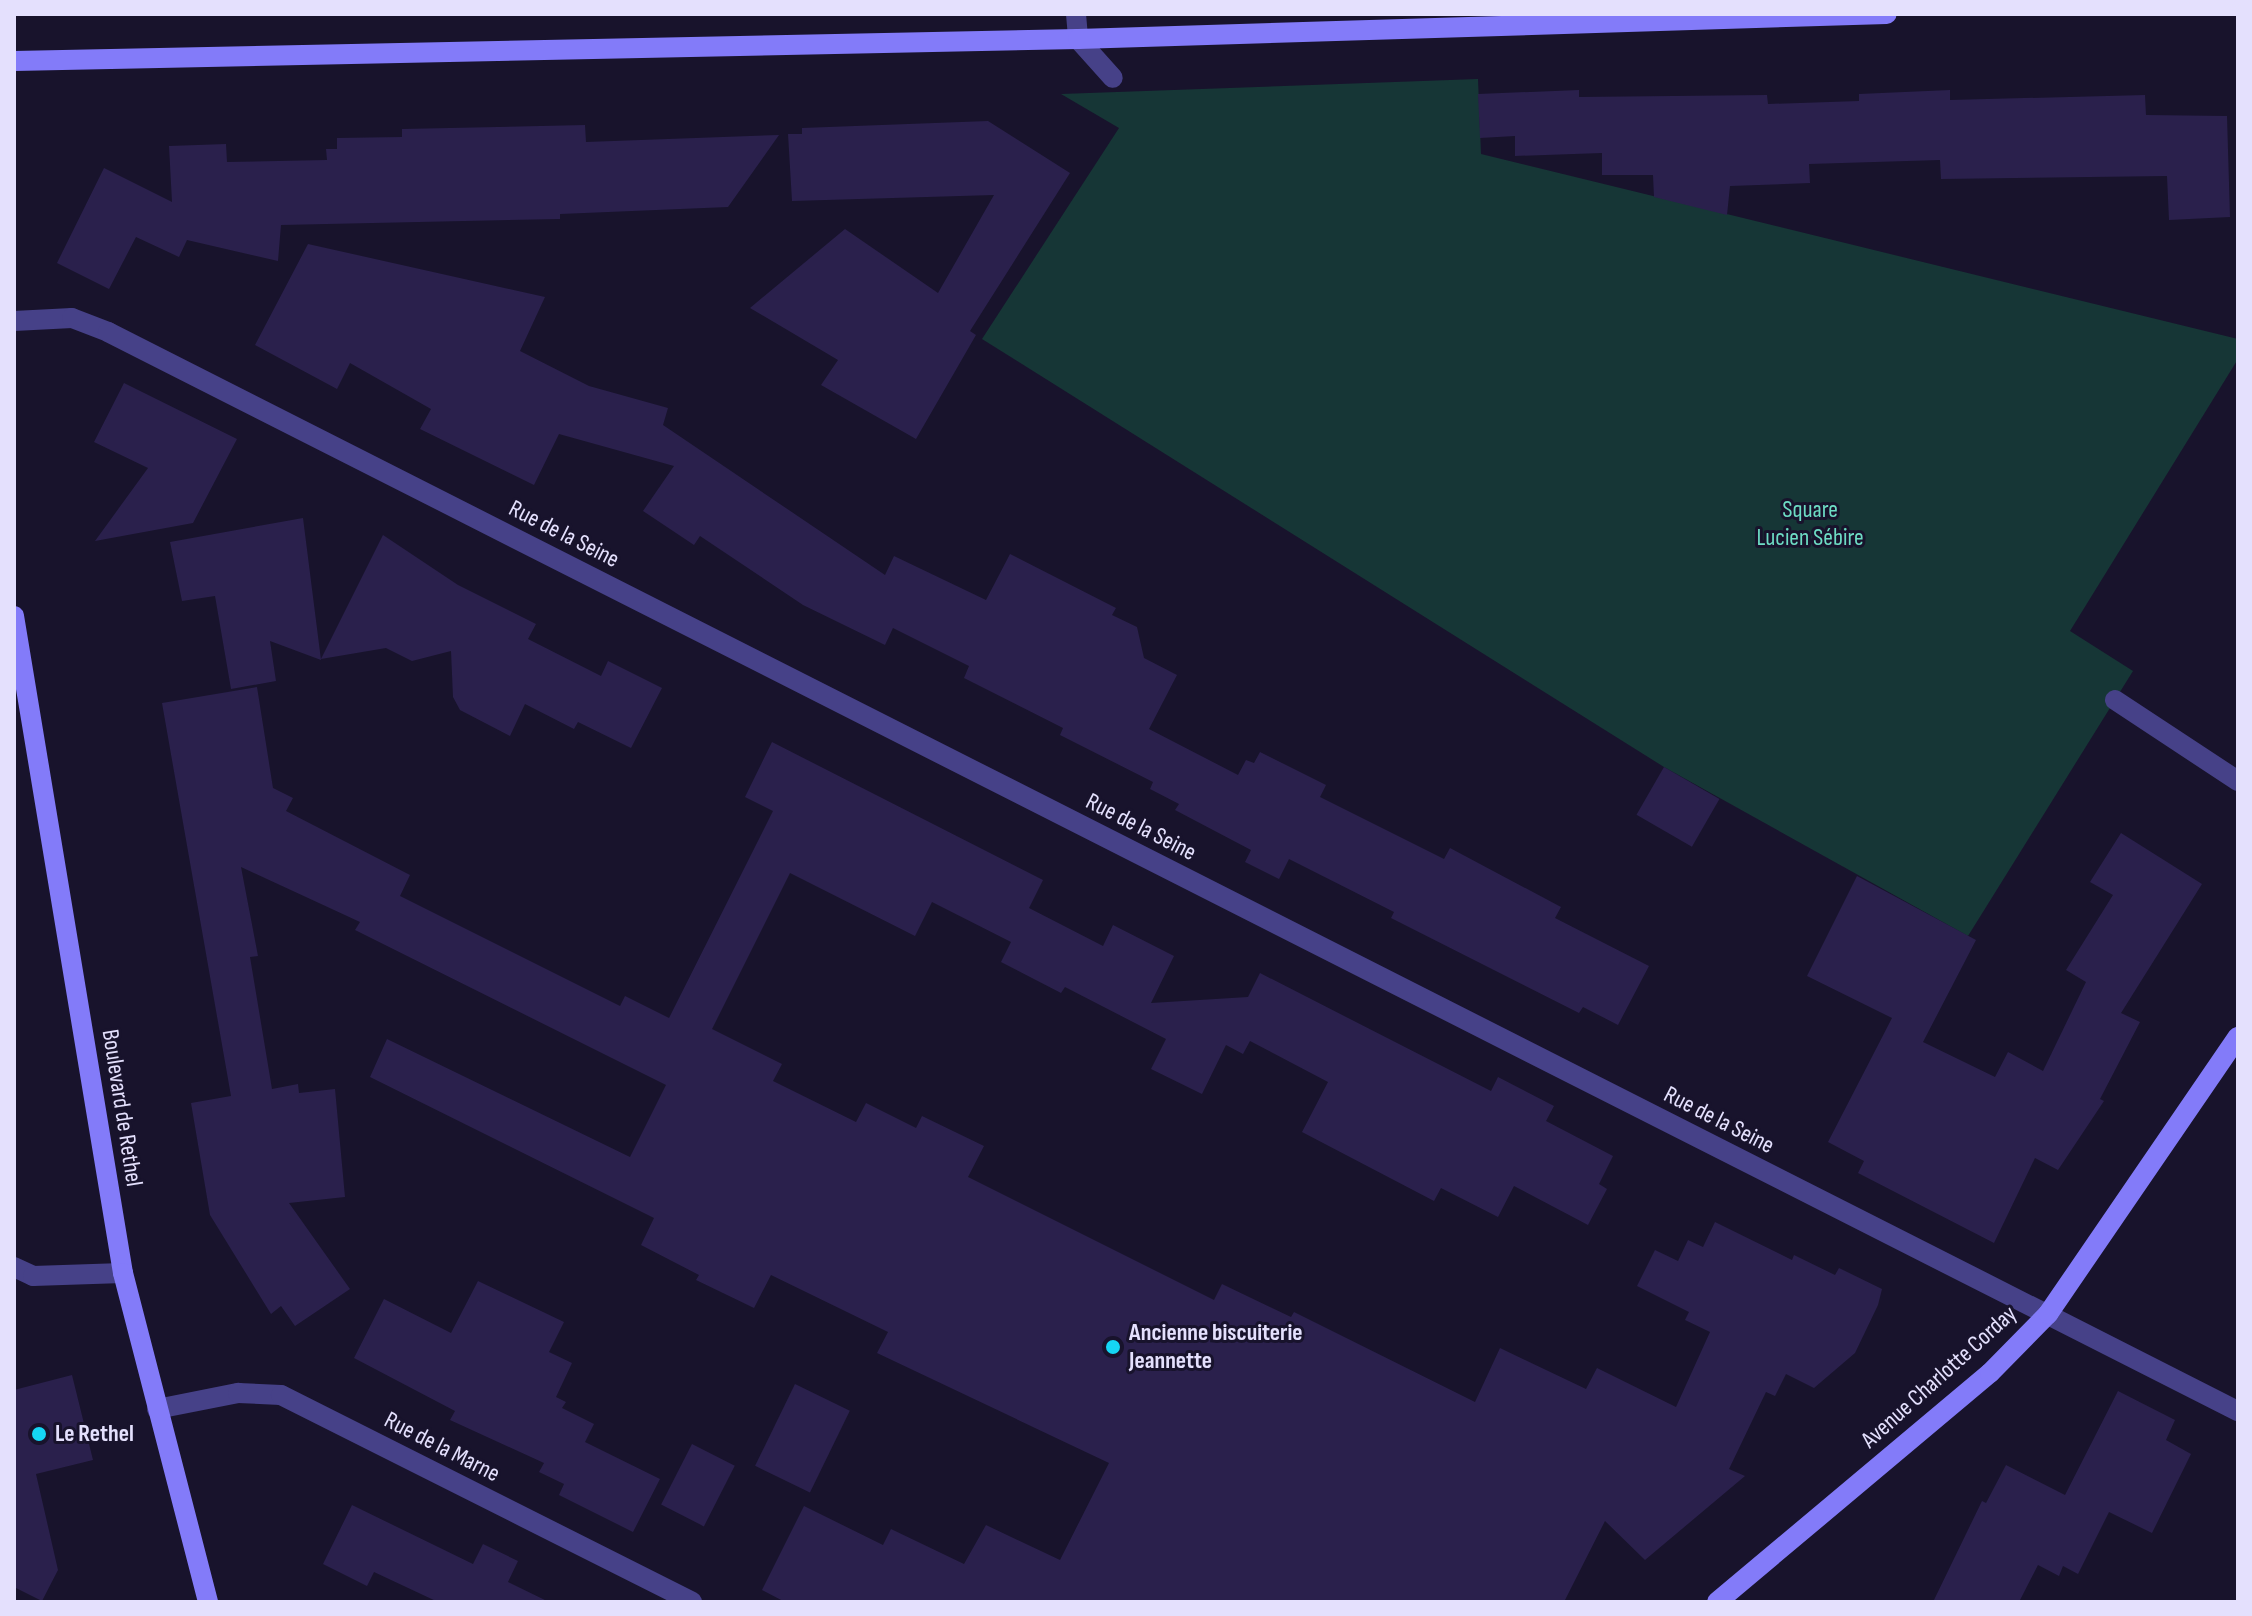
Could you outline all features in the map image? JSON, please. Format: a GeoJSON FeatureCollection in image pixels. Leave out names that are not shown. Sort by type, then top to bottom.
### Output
{"type":"FeatureCollection","features":[{"type":"Feature","properties":{"kind":"street"},"geometry":{"type":"LineString","coordinates":[[1076,14],[1078,39],[1113,78]]}},
{"type":"Feature","properties":{"kind":"street"},"geometry":{"type":"LineString","coordinates":[[14,61],[1078,39],[1887,14]]}},
{"type":"Feature","properties":{"kind":"street","name":"Rue de la Seine"},"geometry":{"type":"LineString","coordinates":[[14,321],[72,318],[108,332],[2238,1411]]}},
{"type":"Feature","properties":{"kind":"street","name":"Boulevard de Rethel"},"geometry":{"type":"LineString","coordinates":[[14,616],[123,1273],[208,1602]]}},
{"type":"Feature","properties":{"kind":"street"},"geometry":{"type":"LineString","coordinates":[[2115,700],[2238,781]]}},
{"type":"Feature","properties":{"kind":"street","name":"Avenue Charlotte Corday"},"geometry":{"type":"LineString","coordinates":[[1717,1602],[1990,1373],[2048,1314],[2238,1037]]}},
{"type":"Feature","properties":{"kind":"street"},"geometry":{"type":"LineString","coordinates":[[14,1267],[33,1276],[123,1273]]}},
{"type":"Feature","properties":{"kind":"street","name":"Rue de la Marne"},"geometry":{"type":"LineString","coordinates":[[157,1409],[238,1393],[281,1395],[692,1602]]}},
{"type":"Feature","properties":{"kind":"green space","name":"Square Lucien Sébire"},"geometry":{"type":"Polygon","coordinates":[[[1478,79],[1481,154],[2238,339],[2238,359],[2070,631],[2133,671],[1968,936],[1664,767],[982,339],[1119,128],[1061,94],[1478,79]]]}},
{"type":"Feature","properties":{"kind":"building"},"geometry":{"type":"Polygon","coordinates":[[[1579,90],[1579,97],[1767,95],[1768,104],[1859,101],[1859,94],[1950,90],[1950,100],[2145,95],[2146,115],[2227,116],[2230,217],[2169,220],[2167,176],[1941,179],[1940,160],[1809,164],[1810,183],[1730,186],[1727,215],[1654,197],[1653,175],[1602,175],[1602,153],[1515,156],[1515,136],[1480,138],[1478,94],[1579,90]]]}},
{"type":"Feature","properties":{"kind":"building"},"geometry":{"type":"Polygon","coordinates":[[[988,121],[1070,173],[970,331],[976,335],[916,439],[821,385],[838,360],[750,308],[845,229],[938,293],[994,195],[792,201],[788,134],[802,134],[802,128],[988,121]]]}},
{"type":"Feature","properties":{"kind":"building"},"geometry":{"type":"Polygon","coordinates":[[[585,125],[586,142],[779,135],[728,207],[560,214],[560,219],[281,225],[278,261],[187,240],[179,257],[136,237],[109,289],[57,263],[104,168],[172,202],[169,146],[226,144],[227,162],[327,160],[326,149],[337,149],[337,138],[402,137],[402,129],[585,125]]]}},
{"type":"Feature","properties":{"kind":"building"},"geometry":{"type":"Polygon","coordinates":[[[308,244],[545,297],[520,351],[589,386],[668,408],[663,425],[885,575],[894,556],[986,600],[1010,554],[1116,608],[1112,615],[1137,627],[1144,658],[1177,675],[1149,729],[1238,775],[1246,760],[1254,763],[1260,752],[1326,785],[1320,797],[1444,859],[1450,848],[1561,907],[1555,918],[1649,966],[1618,1025],[1583,1007],[1579,1013],[1391,918],[1394,912],[1289,859],[1279,879],[1245,862],[1251,850],[1175,810],[1179,804],[1150,789],[1153,782],[1060,735],[1063,728],[964,678],[969,666],[893,628],[885,645],[803,605],[700,536],[694,545],[643,511],[674,466],[559,434],[534,485],[420,429],[431,409],[350,363],[337,389],[255,345],[308,244]]]}},
{"type":"Feature","properties":{"kind":"building"},"geometry":{"type":"Polygon","coordinates":[[[124,383],[237,439],[193,523],[95,541],[148,468],[94,442],[124,383]]]}},
{"type":"Feature","properties":{"kind":"building"},"geometry":{"type":"Polygon","coordinates":[[[303,518],[321,660],[270,641],[276,681],[231,689],[215,596],[182,601],[170,542],[303,518]]]}},
{"type":"Feature","properties":{"kind":"building"},"geometry":{"type":"Polygon","coordinates":[[[383,535],[458,585],[536,624],[528,639],[601,676],[608,661],[662,688],[631,748],[578,722],[574,729],[525,704],[510,736],[460,710],[453,697],[451,651],[412,661],[386,648],[321,659],[383,535]]]}},
{"type":"Feature","properties":{"kind":"building"},"geometry":{"type":"Polygon","coordinates":[[[257,687],[273,788],[293,798],[286,811],[410,875],[400,896],[620,1006],[625,996],[669,1018],[773,811],[745,797],[772,742],[1043,880],[1029,908],[1103,946],[1113,925],[1174,956],[1151,1003],[1248,997],[1260,973],[1491,1091],[1498,1077],[1554,1106],[1546,1121],[1613,1156],[1599,1184],[1607,1189],[1588,1225],[1514,1186],[1498,1217],[1441,1188],[1434,1201],[1302,1132],[1328,1082],[1250,1041],[1243,1054],[1226,1045],[1202,1094],[1151,1069],[1166,1039],[1065,987],[1061,993],[1001,962],[1011,942],[932,902],[915,936],[790,873],[712,1029],[782,1064],[773,1081],[856,1122],[866,1103],[916,1128],[922,1116],[984,1146],[968,1177],[1214,1300],[1222,1284],[1291,1317],[1294,1312],[1475,1402],[1500,1348],[1586,1389],[1597,1368],[1676,1407],[1710,1332],[1685,1320],[1689,1312],[1637,1286],[1655,1250],[1678,1261],[1688,1240],[1703,1247],[1715,1222],[1792,1260],[1794,1255],[1835,1275],[1839,1268],[1882,1289],[1878,1305],[1855,1353],[1814,1388],[1786,1374],[1775,1396],[1766,1392],[1729,1469],[1745,1476],[1645,1560],[1605,1521],[1564,1602],[785,1602],[762,1590],[804,1506],[883,1545],[891,1529],[964,1564],[986,1525],[1060,1560],[1109,1463],[877,1353],[888,1332],[771,1275],[754,1308],[696,1280],[699,1275],[641,1245],[654,1218],[370,1077],[387,1039],[630,1157],[666,1085],[355,930],[360,922],[241,867],[258,956],[250,957],[272,1089],[298,1084],[299,1093],[335,1089],[345,1197],[289,1203],[350,1289],[295,1326],[281,1306],[271,1314],[210,1215],[191,1103],[231,1096],[162,703],[257,687]]]}},
{"type":"Feature","properties":{"kind":"building"},"geometry":{"type":"Polygon","coordinates":[[[1664,767],[1719,799],[1692,847],[1636,815],[1664,767]]]}},
{"type":"Feature","properties":{"kind":"building"},"geometry":{"type":"Polygon","coordinates":[[[2121,833],[2202,884],[2121,1013],[2140,1022],[2100,1099],[2104,1101],[2058,1170],[2035,1158],[1994,1243],[1858,1173],[1864,1161],[1828,1142],[1892,1018],[1807,976],[1857,876],[1976,940],[1923,1042],[1995,1077],[2008,1052],[2043,1071],[2086,982],[2066,970],[2113,895],[2090,882],[2121,833]]]}},
{"type":"Feature","properties":{"kind":"building"},"geometry":{"type":"Polygon","coordinates":[[[478,1281],[564,1322],[549,1352],[572,1363],[556,1397],[566,1402],[562,1408],[594,1424],[585,1442],[660,1479],[633,1532],[559,1495],[564,1484],[539,1472],[544,1463],[450,1420],[455,1411],[354,1358],[384,1299],[451,1333],[478,1281]]]}},
{"type":"Feature","properties":{"kind":"building"},"geometry":{"type":"Polygon","coordinates":[[[72,1375],[93,1460],[36,1474],[58,1570],[42,1601],[14,1587],[14,1390],[72,1375]]]}},
{"type":"Feature","properties":{"kind":"building"},"geometry":{"type":"Polygon","coordinates":[[[795,1384],[850,1411],[810,1493],[755,1466],[795,1384]]]}},
{"type":"Feature","properties":{"kind":"building"},"geometry":{"type":"Polygon","coordinates":[[[2118,1391],[2175,1420],[2166,1440],[2191,1454],[2152,1533],[2109,1512],[2078,1574],[2063,1566],[2059,1576],[2038,1565],[2019,1602],[1933,1602],[1982,1501],[1986,1503],[2006,1465],[2065,1495],[2118,1391]]]}},
{"type":"Feature","properties":{"kind":"building"},"geometry":{"type":"Polygon","coordinates":[[[692,1444],[735,1466],[704,1526],[661,1505],[692,1444]]]}},
{"type":"Feature","properties":{"kind":"building"},"geometry":{"type":"Polygon","coordinates":[[[352,1505],[473,1564],[483,1544],[518,1561],[508,1582],[549,1602],[438,1602],[374,1572],[367,1586],[323,1564],[352,1505]]]}},
{"type":"Feature","properties":{"kind":"place","name":"Ancienne biscuiterie Jeannette"},"geometry":{"type":"Point","coordinates":[1113,1347]}},
{"type":"Feature","properties":{"kind":"place","name":"Le Rethel"},"geometry":{"type":"Point","coordinates":[39,1434]}}]}
